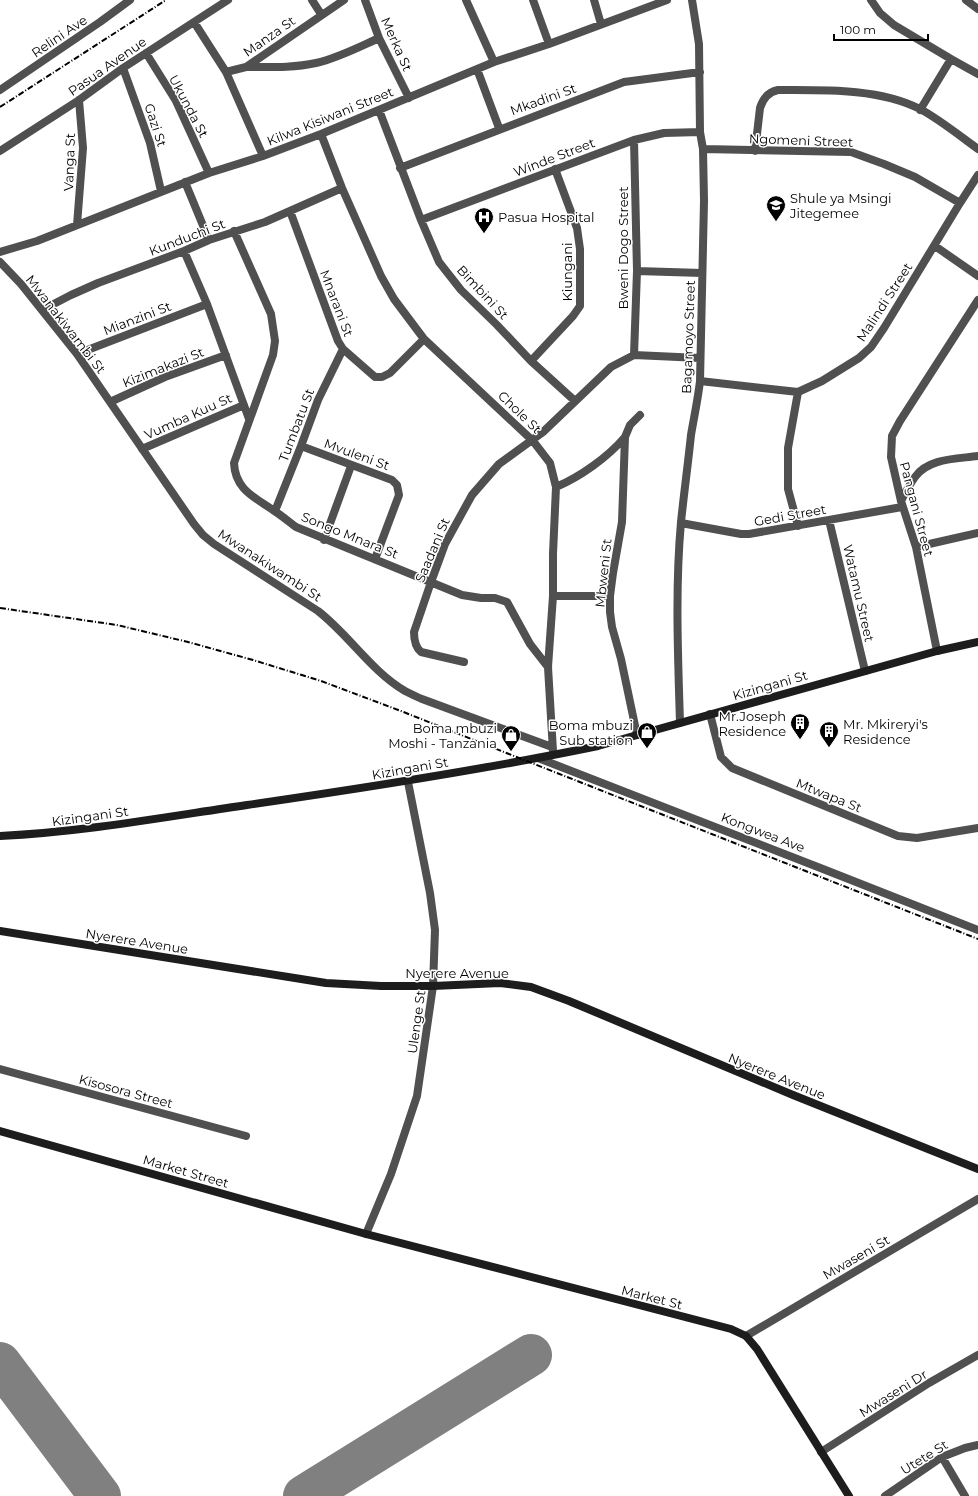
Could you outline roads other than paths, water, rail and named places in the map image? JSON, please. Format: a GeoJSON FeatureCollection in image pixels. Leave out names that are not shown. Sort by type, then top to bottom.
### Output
{"type":"FeatureCollection","features":[{"type":"Feature","properties":{"kind":"street","name":"Relini Ave"},"geometry":{"type":"LineString","coordinates":[[0,90],[130,0]]}},
{"type":"Feature","properties":{"kind":"street","name":"Pasua Avenue"},"geometry":{"type":"LineString","coordinates":[[0,151],[79,100],[123,68],[228,0]]}},
{"type":"Feature","properties":{"kind":"street"},"geometry":{"type":"LineString","coordinates":[[312,0],[322,14]]}},
{"type":"Feature","properties":{"kind":"street","name":"Manza St"},"geometry":{"type":"LineString","coordinates":[[226,72],[246,67],[344,0]]}},
{"type":"Feature","properties":{"kind":"street","name":"Merka St"},"geometry":{"type":"LineString","coordinates":[[365,0],[379,38],[409,98]]}},
{"type":"Feature","properties":{"kind":"street"},"geometry":{"type":"LineString","coordinates":[[466,0],[494,62]]}},
{"type":"Feature","properties":{"kind":"street"},"geometry":{"type":"LineString","coordinates":[[533,0],[549,44]]}},
{"type":"Feature","properties":{"kind":"street"},"geometry":{"type":"LineString","coordinates":[[594,0],[601,24]]}},
{"type":"Feature","properties":{"kind":"street","name":"Kilwa Kisiwani Street"},"geometry":{"type":"LineString","coordinates":[[0,252],[37,241],[209,172],[263,156],[321,134],[494,62],[549,44],[667,0]]}},
{"type":"Feature","properties":{"kind":"street","name":"Bagamoyo Street"},"geometry":{"type":"LineString","coordinates":[[680,723],[677,634],[678,576],[681,522],[691,435],[698,402],[700,381],[704,201],[703,149],[700,132],[699,44],[692,0]]}},
{"type":"Feature","properties":{"kind":"street"},"geometry":{"type":"LineString","coordinates":[[871,0],[880,13],[894,25],[951,59],[977,72]]}},
{"type":"Feature","properties":{"kind":"street"},"geometry":{"type":"LineString","coordinates":[[966,0],[978,8]]}},
{"type":"Feature","properties":{"kind":"street"},"geometry":{"type":"LineString","coordinates":[[194,22],[226,72],[263,156]]}},
{"type":"Feature","properties":{"kind":"street"},"geometry":{"type":"LineString","coordinates":[[246,67],[288,67],[317,63],[379,38]]}},
{"type":"Feature","properties":{"kind":"street","name":"Ukunda St"},"geometry":{"type":"LineString","coordinates":[[146,53],[176,101],[209,172]]}},
{"type":"Feature","properties":{"kind":"street"},"geometry":{"type":"LineString","coordinates":[[920,110],[951,59]]}},
{"type":"Feature","properties":{"kind":"street","name":"Gazi St"},"geometry":{"type":"LineString","coordinates":[[123,68],[150,143],[161,191]]}},
{"type":"Feature","properties":{"kind":"street"},"geometry":{"type":"LineString","coordinates":[[477,69],[499,128]]}},
{"type":"Feature","properties":{"kind":"street","name":"Mkadini St"},"geometry":{"type":"LineString","coordinates":[[400,168],[446,151],[499,128],[624,82],[700,72]]}},
{"type":"Feature","properties":{"kind":"street"},"geometry":{"type":"LineString","coordinates":[[755,151],[760,108],[764,99],[772,92],[778,90],[840,91],[899,100],[920,110],[978,149]]}},
{"type":"Feature","properties":{"kind":"street","name":"Vanga St"},"geometry":{"type":"LineString","coordinates":[[77,225],[83,148],[79,100]]}},
{"type":"Feature","properties":{"kind":"street","name":"Bimbini St"},"geometry":{"type":"LineString","coordinates":[[379,110],[400,168],[439,262],[462,290],[531,361],[575,401]]}},
{"type":"Feature","properties":{"kind":"street","name":"Winde Street"},"geometry":{"type":"LineString","coordinates":[[421,220],[634,140],[664,133],[700,132]]}},
{"type":"Feature","properties":{"kind":"street","name":"Chole St"},"geometry":{"type":"LineString","coordinates":[[321,134],[342,188],[381,276],[394,299],[424,339],[533,441],[550,463],[556,487],[553,596],[548,667],[553,751]]}},
{"type":"Feature","properties":{"kind":"street","name":"Bweni Dogo Street"},"geometry":{"type":"LineString","coordinates":[[634,140],[637,272],[634,355]]}},
{"type":"Feature","properties":{"kind":"street","name":"Ngomeni Street"},"geometry":{"type":"LineString","coordinates":[[703,149],[851,152],[914,177],[960,203]]}},
{"type":"Feature","properties":{"kind":"street","name":"Kiungani"},"geometry":{"type":"LineString","coordinates":[[531,361],[573,316],[580,306],[580,249],[577,228],[555,169]]}},
{"type":"Feature","properties":{"kind":"street","name":"Malindi Street"},"geometry":{"type":"LineString","coordinates":[[798,392],[822,381],[852,363],[871,347],[978,175]]}},
{"type":"Feature","properties":{"kind":"street"},"geometry":{"type":"LineString","coordinates":[[185,182],[210,240]]}},
{"type":"Feature","properties":{"kind":"street","name":"Kunduchi St"},"geometry":{"type":"LineString","coordinates":[[42,310],[98,283],[115,278],[234,231],[265,222],[342,188]]}},
{"type":"Feature","properties":{"kind":"street","name":"Mnarani St"},"geometry":{"type":"LineString","coordinates":[[290,212],[338,341],[343,349],[376,377],[382,377],[390,372],[424,339]]}},
{"type":"Feature","properties":{"kind":"street","name":"Songo Mnara St"},"geometry":{"type":"LineString","coordinates":[[234,231],[271,314],[275,331],[273,355],[234,463],[238,480],[247,492],[296,527],[324,540],[375,559],[462,595],[502,600],[507,602],[530,644],[548,667]]}},
{"type":"Feature","properties":{"kind":"street"},"geometry":{"type":"LineString","coordinates":[[934,246],[978,276]]}},
{"type":"Feature","properties":{"kind":"street"},"geometry":{"type":"LineString","coordinates":[[184,251],[207,304],[250,419]]}},
{"type":"Feature","properties":{"kind":"street","name":"Mwanakiwambi St"},"geometry":{"type":"LineString","coordinates":[[0,262],[21,284],[77,354],[202,535],[327,618],[365,658],[405,691],[553,751]]}},
{"type":"Feature","properties":{"kind":"street"},"geometry":{"type":"LineString","coordinates":[[637,272],[702,273]]}},
{"type":"Feature","properties":{"kind":"street","name":"Pangani Street"},"geometry":{"type":"LineString","coordinates":[[937,651],[916,547],[902,504],[891,456],[892,436],[900,421],[978,300]]}},
{"type":"Feature","properties":{"kind":"street","name":"Mianzini St"},"geometry":{"type":"LineString","coordinates":[[77,354],[207,304]]}},
{"type":"Feature","properties":{"kind":"street","name":"Tumbatu St"},"geometry":{"type":"LineString","coordinates":[[275,511],[318,400],[343,349]]}},
{"type":"Feature","properties":{"kind":"street","name":"Kizimakazi St"},"geometry":{"type":"LineString","coordinates":[[110,402],[165,377],[226,355]]}},
{"type":"Feature","properties":{"kind":"street"},"geometry":{"type":"LineString","coordinates":[[634,355],[700,358]]}},
{"type":"Feature","properties":{"kind":"street","name":"Saadani St"},"geometry":{"type":"LineString","coordinates":[[464,662],[421,652],[417,649],[415,644],[414,632],[446,544],[472,495],[499,464],[533,441],[611,367],[634,355]]}},
{"type":"Feature","properties":{"kind":"street"},"geometry":{"type":"LineString","coordinates":[[700,381],[798,392],[788,448],[788,489],[798,526]]}},
{"type":"Feature","properties":{"kind":"street","name":"Vumba Kuu St"},"geometry":{"type":"LineString","coordinates":[[142,449],[244,405]]}},
{"type":"Feature","properties":{"kind":"street","name":"Mbweni St"},"geometry":{"type":"LineString","coordinates":[[637,735],[621,659],[612,627],[610,596],[622,522],[625,437],[630,425],[640,415]]}},
{"type":"Feature","properties":{"kind":"street"},"geometry":{"type":"LineString","coordinates":[[556,487],[566,483],[596,463],[618,446],[625,437]]}},
{"type":"Feature","properties":{"kind":"street","name":"Mvuleni St"},"geometry":{"type":"LineString","coordinates":[[301,446],[351,466],[392,480],[397,485],[399,494],[375,559]]}},
{"type":"Feature","properties":{"kind":"street"},"geometry":{"type":"LineString","coordinates":[[902,504],[916,476],[929,465],[978,456]]}},
{"type":"Feature","properties":{"kind":"street"},"geometry":{"type":"LineString","coordinates":[[324,540],[351,466]]}},
{"type":"Feature","properties":{"kind":"street","name":"Gedi Street"},"geometry":{"type":"LineString","coordinates":[[681,522],[740,534],[750,534],[829,520],[902,504]]}},
{"type":"Feature","properties":{"kind":"street","name":"Watamu Street"},"geometry":{"type":"LineString","coordinates":[[829,520],[865,671]]}},
{"type":"Feature","properties":{"kind":"street"},"geometry":{"type":"LineString","coordinates":[[916,547],[978,533]]}},
{"type":"Feature","properties":{"kind":"street"},"geometry":{"type":"LineString","coordinates":[[553,596],[610,596]]}},
{"type":"Feature","properties":{"kind":"street","name":"Kizingani St"},"geometry":{"type":"LineString","coordinates":[[0,836],[46,834],[174,816],[408,782],[538,758],[553,751],[598,746],[937,651],[978,642]]}},
{"type":"Feature","properties":{"kind":"street","name":"Mtwapa St"},"geometry":{"type":"LineString","coordinates":[[710,714],[721,757],[732,768],[898,836],[917,838],[978,828]]}},
{"type":"Feature","properties":{"kind":"street","name":"Kongwea Ave"},"geometry":{"type":"LineString","coordinates":[[538,758],[823,868],[978,930]]}},
{"type":"Feature","properties":{"kind":"street","name":"Ulenge St"},"geometry":{"type":"LineString","coordinates":[[366,1234],[391,1174],[417,1096],[433,986],[435,930],[430,894],[408,782]]}},
{"type":"Feature","properties":{"kind":"street","name":"Nyerere Avenue"},"geometry":{"type":"LineString","coordinates":[[0,931],[326,983],[380,986],[433,986],[500,983],[531,987],[569,1001],[756,1080],[978,1169]]}},
{"type":"Feature","properties":{"kind":"street","name":"Kisosora Street"},"geometry":{"type":"LineString","coordinates":[[0,1069],[246,1136]]}},
{"type":"Feature","properties":{"kind":"street","name":"Market Street"},"geometry":{"type":"LineString","coordinates":[[0,1132],[366,1234]]}},
{"type":"Feature","properties":{"kind":"street","name":"Mwaseni St"},"geometry":{"type":"LineString","coordinates":[[746,1336],[978,1199]]}},
{"type":"Feature","properties":{"kind":"street","name":"Market St"},"geometry":{"type":"LineString","coordinates":[[366,1234],[731,1329],[746,1336],[757,1349],[849,1496]]}},
{"type":"Feature","properties":{"kind":"street","name":"Mwaseni Dr"},"geometry":{"type":"LineString","coordinates":[[821,1452],[978,1355]]}},
{"type":"Feature","properties":{"kind":"street","name":"Utete St"},"geometry":{"type":"LineString","coordinates":[[885,1496],[942,1458],[954,1452],[978,1445]]}},
{"type":"Feature","properties":{"kind":"street"},"geometry":{"type":"LineString","coordinates":[[942,1458],[965,1496]]}},
{"type":"Feature","properties":{"kind":"railway"},"geometry":{"type":"LineString","coordinates":[[0,107],[166,0]]}},
{"type":"Feature","properties":{"kind":"railway"},"geometry":{"type":"LineString","coordinates":[[0,608],[117,625],[188,642],[321,681],[401,711],[978,939]]}},
{"type":"Feature","properties":{"kind":"place","name":"Shule ya Msingi Jitegemee"},"geometry":{"type":"Point","coordinates":[776,222]}},
{"type":"Feature","properties":{"kind":"place","name":"Pasua Hospital"},"geometry":{"type":"Point","coordinates":[484,234]}},
{"type":"Feature","properties":{"kind":"place","name":"Mr.Joseph Residence"},"geometry":{"type":"Point","coordinates":[800,740]}},
{"type":"Feature","properties":{"kind":"place","name":"Mr. Mkireryi's Residence"},"geometry":{"type":"Point","coordinates":[829,748]}},
{"type":"Feature","properties":{"kind":"place","name":"Boma mbuzi Sub station"},"geometry":{"type":"Point","coordinates":[647,749]}},
{"type":"Feature","properties":{"kind":"place","name":"Boma mbuzi Moshi - Tanzania"},"geometry":{"type":"Point","coordinates":[511,752]}}]}
